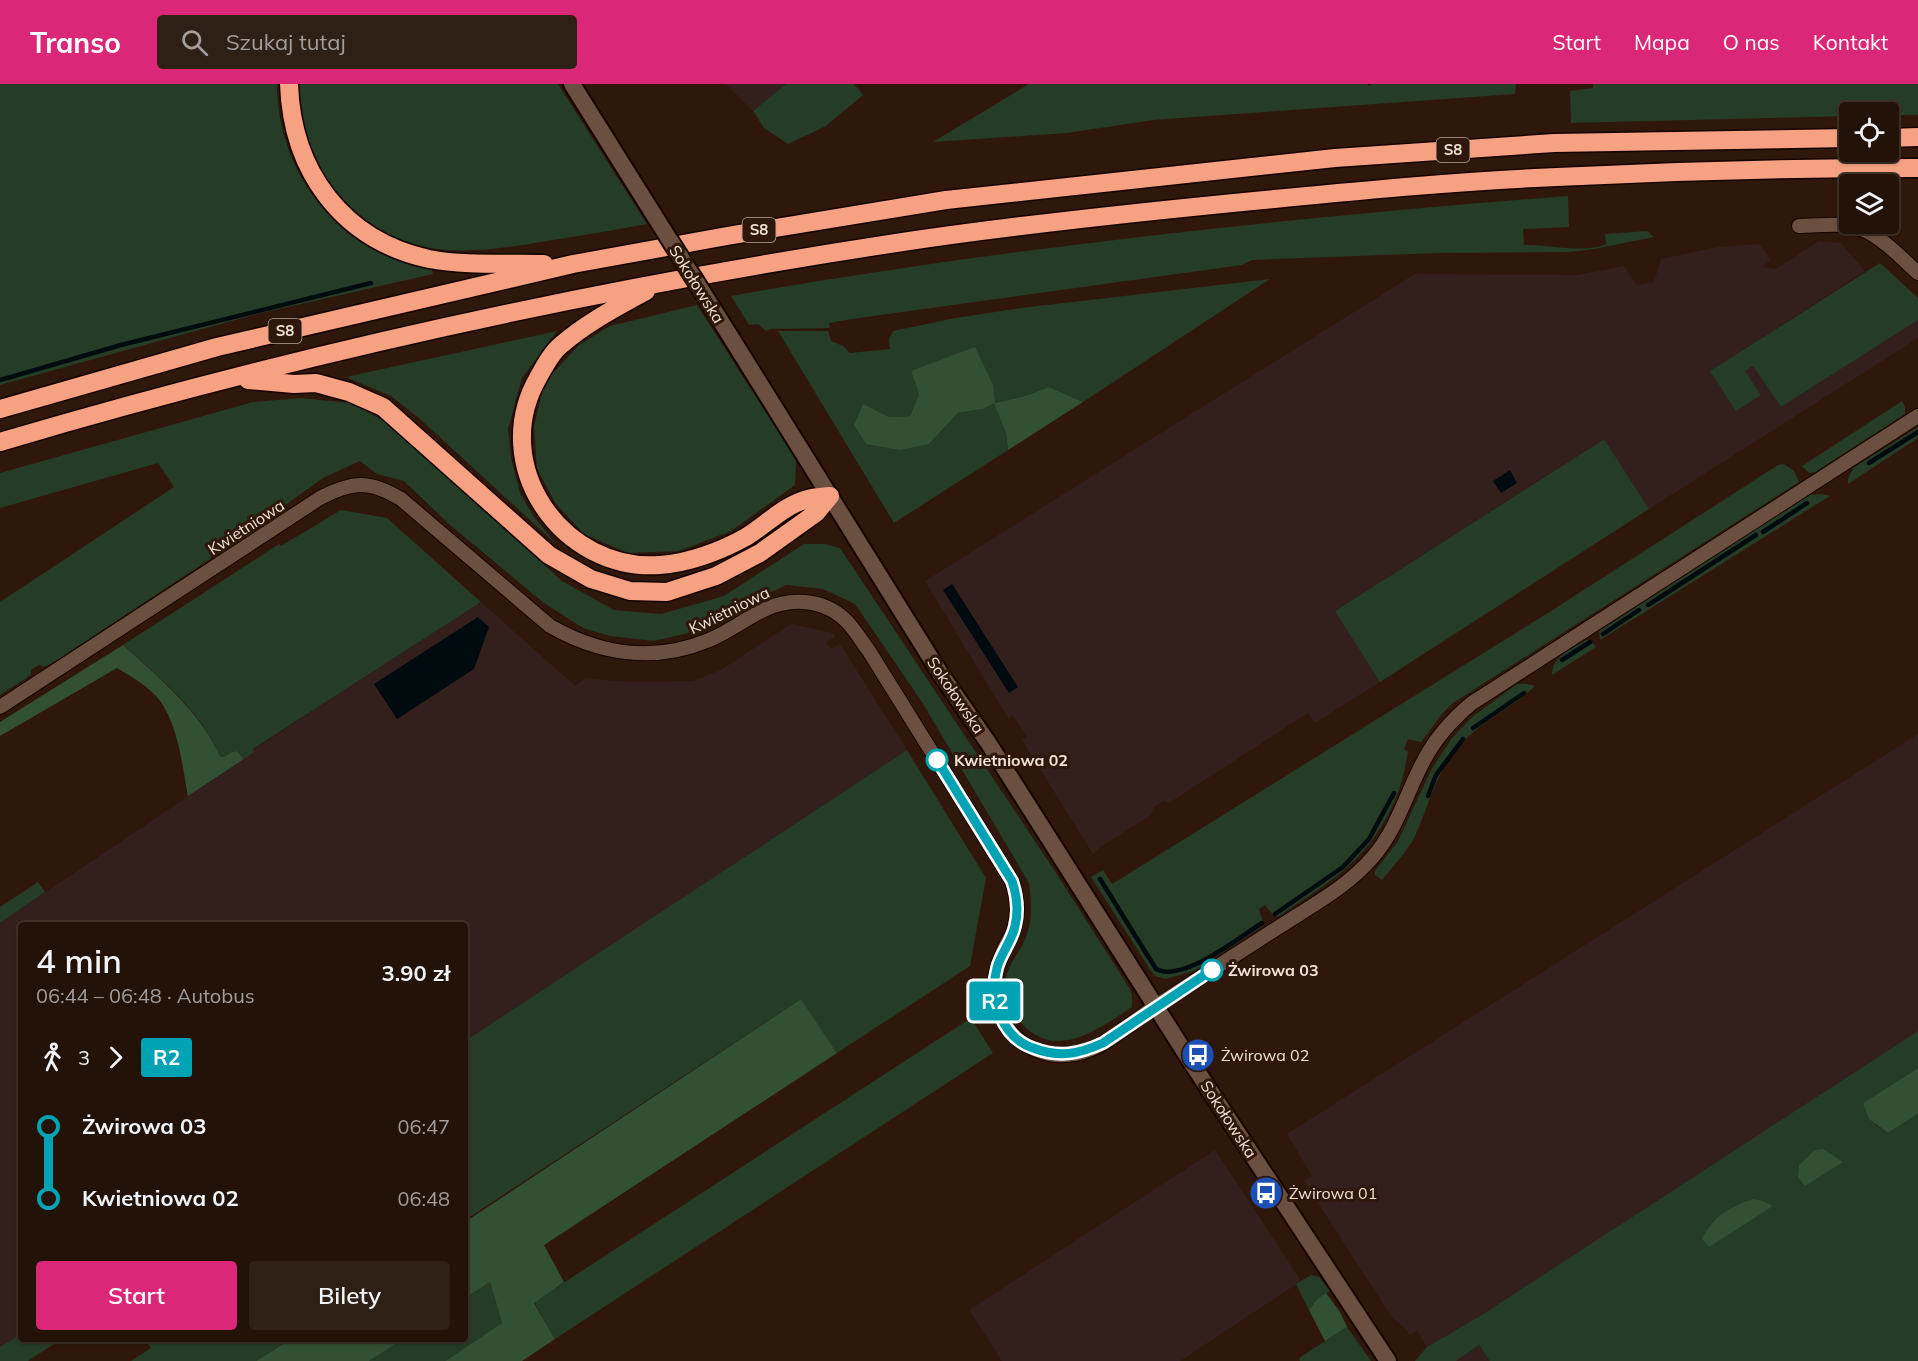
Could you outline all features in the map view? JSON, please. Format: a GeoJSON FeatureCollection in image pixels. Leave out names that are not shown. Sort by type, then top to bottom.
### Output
{"type":"FeatureCollection","features":[{"type":"Feature","properties":{"kind":"highway"},"geometry":{"type":"LineString","coordinates":[[289,84],[294,128],[311,174],[332,203],[358,227],[375,238],[399,249],[431,259],[481,263],[573,264]]}},
{"type":"Feature","properties":{"kind":"highway"},"geometry":{"type":"LineString","coordinates":[[1899,138],[1918,137]]}},
{"type":"Feature","properties":{"kind":"highway","name":"S8"},"geometry":{"type":"LineString","coordinates":[[0,410],[217,347],[573,264],[946,200],[1335,158],[1554,143],[1839,138]]}},
{"type":"Feature","properties":{"kind":"highway","name":"S8"},"geometry":{"type":"LineString","coordinates":[[0,442],[109,410],[413,335],[659,284],[901,242],[1146,211],[1351,192],[1556,177],[1918,168]]}},
{"type":"Feature","properties":{"kind":"highway"},"geometry":{"type":"LineString","coordinates":[[659,284],[599,318],[560,346],[537,378],[523,412],[521,450],[535,494],[555,523],[589,550],[619,563],[660,565],[704,556],[746,537],[776,515],[806,499],[830,496]]}},
{"type":"Feature","properties":{"kind":"highway"},"geometry":{"type":"LineString","coordinates":[[234,378],[294,384],[316,383],[349,392],[383,408],[549,555],[591,579],[630,591],[667,592],[716,576],[760,553],[816,513],[830,496]]}},
{"type":"Feature","properties":{"kind":"street","name":"Sokołowska"},"geometry":{"type":"LineString","coordinates":[[572,84],[940,674],[989,744],[1156,1006],[1388,1361]]}},
{"type":"Feature","properties":{"kind":"street"},"geometry":{"type":"LineString","coordinates":[[1799,226],[1852,226],[1871,234],[1918,273]]}},
{"type":"Feature","properties":{"kind":"street","name":"Kwietniowa"},"geometry":{"type":"LineString","coordinates":[[0,707],[320,498],[351,486],[375,486],[401,499],[550,626],[579,640],[615,652],[634,655],[686,648],[719,636],[764,609],[783,602],[798,600],[816,604],[835,612],[849,623],[869,651],[1012,881],[1017,896],[1015,927],[997,968],[994,986],[996,1006],[1006,1027],[1026,1045],[1049,1053],[1075,1054],[1103,1043],[1357,874],[1386,840],[1430,750],[1448,724],[1472,703],[1918,416]]}},
{"type":"Feature","properties":{"kind":"shaded area"},"geometry":{"type":"Polygon","coordinates":[[[726,84],[786,84],[753,111],[726,84]]]}},
{"type":"Feature","properties":{"kind":"shaded area"},"geometry":{"type":"Polygon","coordinates":[[[1819,241],[1841,243],[1865,271],[1710,371],[1745,371],[1754,366],[1781,407],[1918,320],[1918,338],[1649,509],[1603,439],[1336,610],[1380,682],[1315,723],[1308,713],[1169,803],[1163,801],[1154,807],[1151,815],[1100,847],[1093,854],[1022,740],[1027,737],[1013,715],[1008,718],[925,581],[1415,274],[1578,275],[1624,266],[1637,285],[1654,282],[1661,259],[1718,247],[1759,244],[1771,260],[1761,267],[1776,269],[1819,241]]]}},
{"type":"Feature","properties":{"kind":"shaded area"},"geometry":{"type":"Polygon","coordinates":[[[1510,470],[1517,483],[1501,493],[1493,481],[1510,470]]]}},
{"type":"Feature","properties":{"kind":"shaded area"},"geometry":{"type":"Polygon","coordinates":[[[952,584],[1018,687],[1009,693],[943,590],[952,584]]]}},
{"type":"Feature","properties":{"kind":"shaded area"},"geometry":{"type":"Polygon","coordinates":[[[481,602],[575,686],[586,678],[627,682],[693,681],[721,670],[791,624],[833,633],[835,637],[826,642],[831,649],[840,644],[907,750],[468,1039],[468,922],[18,922],[18,1336],[0,1347],[0,923],[254,752],[253,750],[481,602]]]}},
{"type":"Feature","properties":{"kind":"shaded area"},"geometry":{"type":"Polygon","coordinates":[[[478,617],[489,627],[474,669],[397,719],[374,684],[478,617]]]}},
{"type":"Feature","properties":{"kind":"shaded area"},"geometry":{"type":"Polygon","coordinates":[[[1918,734],[1918,1031],[1480,1316],[1427,1347],[1417,1331],[1410,1335],[1393,1319],[1304,1181],[1312,1176],[1287,1134],[1918,734]]]}},
{"type":"Feature","properties":{"kind":"shaded area"},"geometry":{"type":"Polygon","coordinates":[[[1215,1150],[1301,1281],[1180,1361],[1002,1361],[969,1310],[1215,1150]]]}},
{"type":"Feature","properties":{"kind":"shaded area"},"geometry":{"type":"Polygon","coordinates":[[[1479,1345],[1490,1361],[1456,1361],[1479,1345]]]}},
{"type":"Feature","properties":{"kind":"green space"},"geometry":{"type":"Polygon","coordinates":[[[0,84],[277,84],[279,112],[285,140],[295,166],[309,190],[326,212],[370,248],[396,260],[431,269],[433,274],[257,314],[0,385],[0,84]]]}},
{"type":"Feature","properties":{"kind":"green space"},"geometry":{"type":"Polygon","coordinates":[[[296,84],[558,84],[647,224],[492,249],[440,249],[415,245],[392,236],[368,222],[346,202],[318,166],[306,146],[299,125],[296,84]]]}},
{"type":"Feature","properties":{"kind":"green space"},"geometry":{"type":"Polygon","coordinates":[[[786,84],[854,84],[863,95],[826,126],[788,144],[764,128],[753,111],[786,84]]]}},
{"type":"Feature","properties":{"kind":"green space"},"geometry":{"type":"Polygon","coordinates":[[[1029,84],[1367,84],[1369,86],[1372,84],[1516,84],[1515,94],[1153,120],[1067,133],[933,142],[1029,84]]]}},
{"type":"Feature","properties":{"kind":"green space"},"geometry":{"type":"Polygon","coordinates":[[[1593,84],[1918,84],[1918,115],[1899,115],[1899,102],[1839,102],[1839,116],[1571,123],[1570,91],[1593,88],[1593,84]]]}},
{"type":"Feature","properties":{"kind":"green space"},"geometry":{"type":"Polygon","coordinates":[[[1568,196],[1569,227],[1523,229],[1524,245],[1588,248],[1606,244],[1605,234],[1647,231],[1654,237],[1570,252],[1437,253],[1252,260],[1242,265],[852,319],[829,323],[830,328],[766,331],[758,324],[749,325],[731,296],[939,263],[1148,236],[1358,214],[1568,196]]]}},
{"type":"Feature","properties":{"kind":"green space"},"geometry":{"type":"Polygon","coordinates":[[[1880,263],[1918,298],[1918,320],[1781,407],[1753,366],[1745,371],[1761,395],[1736,411],[1710,371],[1880,263]]]}},
{"type":"Feature","properties":{"kind":"green space"},"geometry":{"type":"Polygon","coordinates":[[[1270,279],[1083,402],[1049,387],[1025,396],[995,403],[1006,433],[1008,450],[894,523],[778,331],[828,331],[831,341],[843,346],[850,353],[890,349],[889,339],[893,331],[955,318],[1021,308],[1270,279]],[[911,371],[919,394],[910,416],[889,417],[863,404],[929,444],[958,413],[983,409],[911,371]]]}},
{"type":"Feature","properties":{"kind":"green space"},"geometry":{"type":"Polygon","coordinates":[[[697,305],[796,459],[795,485],[731,531],[679,551],[628,553],[584,534],[556,504],[537,469],[534,427],[544,383],[579,345],[610,326],[697,305]]]}},
{"type":"Feature","properties":{"kind":"green space"},"geometry":{"type":"Polygon","coordinates":[[[557,331],[522,378],[508,429],[511,458],[520,493],[534,517],[556,544],[420,419],[391,396],[346,377],[557,331]]]}},
{"type":"Feature","properties":{"kind":"green space"},"geometry":{"type":"Polygon","coordinates":[[[975,347],[993,385],[995,403],[1025,396],[1049,387],[1083,402],[1008,450],[1006,433],[994,403],[983,409],[958,413],[929,444],[900,450],[866,444],[854,425],[863,404],[889,417],[910,416],[919,394],[911,371],[975,347]]]}},
{"type":"Feature","properties":{"kind":"green space"},"geometry":{"type":"Polygon","coordinates":[[[301,398],[350,403],[386,422],[562,581],[614,610],[661,614],[724,596],[804,544],[825,544],[840,548],[1058,876],[1130,989],[1132,1007],[1088,1034],[1059,1041],[1044,1039],[1030,1031],[1016,1017],[1007,997],[1006,979],[1030,924],[1029,883],[922,702],[855,604],[823,589],[786,585],[688,633],[654,641],[610,636],[583,628],[544,603],[450,525],[404,481],[377,474],[360,461],[323,478],[216,555],[54,662],[44,667],[39,665],[31,670],[31,675],[0,695],[0,602],[174,487],[158,463],[0,508],[0,473],[253,402],[301,398]]]}},
{"type":"Feature","properties":{"kind":"green space"},"geometry":{"type":"Polygon","coordinates":[[[1902,401],[1905,414],[1815,472],[1809,473],[1802,466],[1902,401]]]}},
{"type":"Feature","properties":{"kind":"green space"},"geometry":{"type":"Polygon","coordinates":[[[1918,427],[1918,438],[1848,484],[1853,468],[1918,427]]]}},
{"type":"Feature","properties":{"kind":"green space"},"geometry":{"type":"Polygon","coordinates":[[[1604,439],[1649,509],[1380,682],[1335,611],[1604,439]]]}},
{"type":"Feature","properties":{"kind":"green space"},"geometry":{"type":"Polygon","coordinates":[[[1784,464],[1794,471],[1799,482],[1453,703],[1421,742],[1408,739],[1404,749],[1408,752],[1401,783],[1387,816],[1364,851],[1335,878],[1279,916],[1274,916],[1265,905],[1259,909],[1264,925],[1194,971],[1166,979],[1155,976],[1091,877],[1103,870],[1112,884],[1551,611],[1778,465],[1784,464]]]}},
{"type":"Feature","properties":{"kind":"green space"},"geometry":{"type":"Polygon","coordinates":[[[1810,495],[1830,496],[1600,640],[1599,631],[1798,502],[1810,495]]]}},
{"type":"Feature","properties":{"kind":"green space"},"geometry":{"type":"Polygon","coordinates":[[[341,510],[387,518],[481,602],[253,749],[254,752],[244,759],[237,751],[224,757],[220,756],[212,739],[178,695],[123,645],[279,544],[281,546],[341,510]]]}},
{"type":"Feature","properties":{"kind":"green space"},"geometry":{"type":"Polygon","coordinates":[[[1586,640],[1591,641],[1596,647],[1552,675],[1559,658],[1586,640]]]}},
{"type":"Feature","properties":{"kind":"green space"},"geometry":{"type":"Polygon","coordinates":[[[123,645],[190,709],[220,756],[224,757],[237,751],[244,759],[188,796],[179,748],[172,724],[161,702],[152,692],[117,668],[0,736],[0,722],[123,645]]]}},
{"type":"Feature","properties":{"kind":"green space"},"geometry":{"type":"Polygon","coordinates":[[[1517,684],[1535,686],[1463,742],[1441,773],[1408,848],[1382,880],[1375,875],[1375,871],[1398,841],[1431,770],[1452,738],[1472,717],[1517,684]]]}},
{"type":"Feature","properties":{"kind":"green space"},"geometry":{"type":"Polygon","coordinates":[[[907,750],[986,878],[970,966],[837,1053],[801,999],[468,1218],[468,1039],[907,750]]]}},
{"type":"Feature","properties":{"kind":"green space"},"geometry":{"type":"Polygon","coordinates":[[[38,882],[45,892],[0,923],[0,907],[38,882]]]}},
{"type":"Feature","properties":{"kind":"green space"},"geometry":{"type":"Polygon","coordinates":[[[801,999],[837,1053],[544,1245],[564,1282],[534,1303],[555,1339],[522,1361],[445,1361],[502,1323],[490,1282],[468,1296],[468,1220],[801,999]]]}},
{"type":"Feature","properties":{"kind":"green space"},"geometry":{"type":"Polygon","coordinates":[[[971,1018],[993,1053],[555,1339],[534,1302],[971,1018]]]}},
{"type":"Feature","properties":{"kind":"green space"},"geometry":{"type":"Polygon","coordinates":[[[1918,1031],[1918,1068],[1863,1103],[1876,1125],[1888,1133],[1918,1114],[1918,1361],[1490,1361],[1479,1345],[1456,1361],[1415,1361],[1427,1347],[1480,1316],[1918,1031]]]}},
{"type":"Feature","properties":{"kind":"green space"},"geometry":{"type":"Polygon","coordinates":[[[1918,1068],[1918,1114],[1888,1133],[1869,1119],[1863,1103],[1918,1068]]]}},
{"type":"Feature","properties":{"kind":"green space"},"geometry":{"type":"Polygon","coordinates":[[[1823,1149],[1843,1162],[1805,1186],[1798,1177],[1799,1165],[1815,1150],[1823,1149]]]}},
{"type":"Feature","properties":{"kind":"green space"},"geometry":{"type":"Polygon","coordinates":[[[1753,1199],[1773,1206],[1709,1247],[1702,1239],[1711,1224],[1730,1209],[1753,1199]]]}},
{"type":"Feature","properties":{"kind":"green space"},"geometry":{"type":"Polygon","coordinates":[[[1311,1275],[1319,1277],[1330,1291],[1317,1299],[1309,1310],[1296,1284],[1311,1275]]]}},
{"type":"Feature","properties":{"kind":"green space"},"geometry":{"type":"Polygon","coordinates":[[[490,1282],[502,1323],[445,1361],[369,1361],[399,1342],[468,1342],[468,1296],[490,1282]]]}},
{"type":"Feature","properties":{"kind":"green space"},"geometry":{"type":"Polygon","coordinates":[[[1326,1293],[1340,1312],[1347,1327],[1325,1341],[1309,1310],[1317,1299],[1326,1293]]]}},
{"type":"Feature","properties":{"kind":"green space"},"geometry":{"type":"Polygon","coordinates":[[[1347,1327],[1371,1361],[1300,1361],[1299,1358],[1347,1327]]]}},
{"type":"Feature","properties":{"kind":"green space"},"geometry":{"type":"Polygon","coordinates":[[[18,1336],[18,1342],[57,1342],[28,1361],[0,1361],[0,1347],[18,1336]]]}},
{"type":"Feature","properties":{"kind":"green space"},"geometry":{"type":"Polygon","coordinates":[[[146,1342],[285,1342],[256,1361],[131,1361],[151,1348],[146,1342]]]}},
{"type":"Feature","properties":{"kind":"green space"},"geometry":{"type":"Polygon","coordinates":[[[286,1342],[399,1342],[369,1361],[256,1361],[286,1342]]]}},
{"type":"Feature","properties":{"kind":"waterway"},"geometry":{"type":"LineString","coordinates":[[0,380],[121,345],[371,283]]}},
{"type":"Feature","properties":{"kind":"waterway"},"geometry":{"type":"LineString","coordinates":[[1869,463],[1918,432]]}},
{"type":"Feature","properties":{"kind":"waterway"},"geometry":{"type":"LineString","coordinates":[[1763,532],[1807,503]]}},
{"type":"Feature","properties":{"kind":"waterway"},"geometry":{"type":"LineString","coordinates":[[1648,605],[1756,535]]}},
{"type":"Feature","properties":{"kind":"waterway"},"geometry":{"type":"LineString","coordinates":[[1603,634],[1639,610]]}},
{"type":"Feature","properties":{"kind":"waterway"},"geometry":{"type":"LineString","coordinates":[[1562,660],[1590,642]]}},
{"type":"Feature","properties":{"kind":"waterway"},"geometry":{"type":"LineString","coordinates":[[1473,728],[1524,693]]}},
{"type":"Feature","properties":{"kind":"waterway"},"geometry":{"type":"LineString","coordinates":[[1428,796],[1436,775],[1463,739]]}},
{"type":"Feature","properties":{"kind":"waterway"},"geometry":{"type":"LineString","coordinates":[[1275,914],[1343,867],[1369,839],[1394,793]]}},
{"type":"Feature","properties":{"kind":"waterway"},"geometry":{"type":"LineString","coordinates":[[1100,879],[1156,969],[1167,972],[1195,965],[1262,923]]}},
{"type":"Feature","properties":{"kind":"bus line","name":"R2"},"geometry":{"type":"LineString","coordinates":[[937,760],[1012,881],[1017,896],[1015,927],[997,968],[994,986],[996,1006],[1006,1027],[1026,1045],[1049,1053],[1067,1055],[1087,1050],[1103,1043],[1212,970]]}},
{"type":"Feature","properties":{"kind":"place","name":"Kwietniowa 02"},"geometry":{"type":"Point","coordinates":[937,760]}},
{"type":"Feature","properties":{"kind":"place","name":"Żwirowa 03"},"geometry":{"type":"Point","coordinates":[1212,970]}},
{"type":"Feature","properties":{"kind":"place","name":"Żwirowa 02"},"geometry":{"type":"Point","coordinates":[1198,1055]}},
{"type":"Feature","properties":{"kind":"place","name":"Żwirowa 01"},"geometry":{"type":"Point","coordinates":[1266,1193]}}]}
